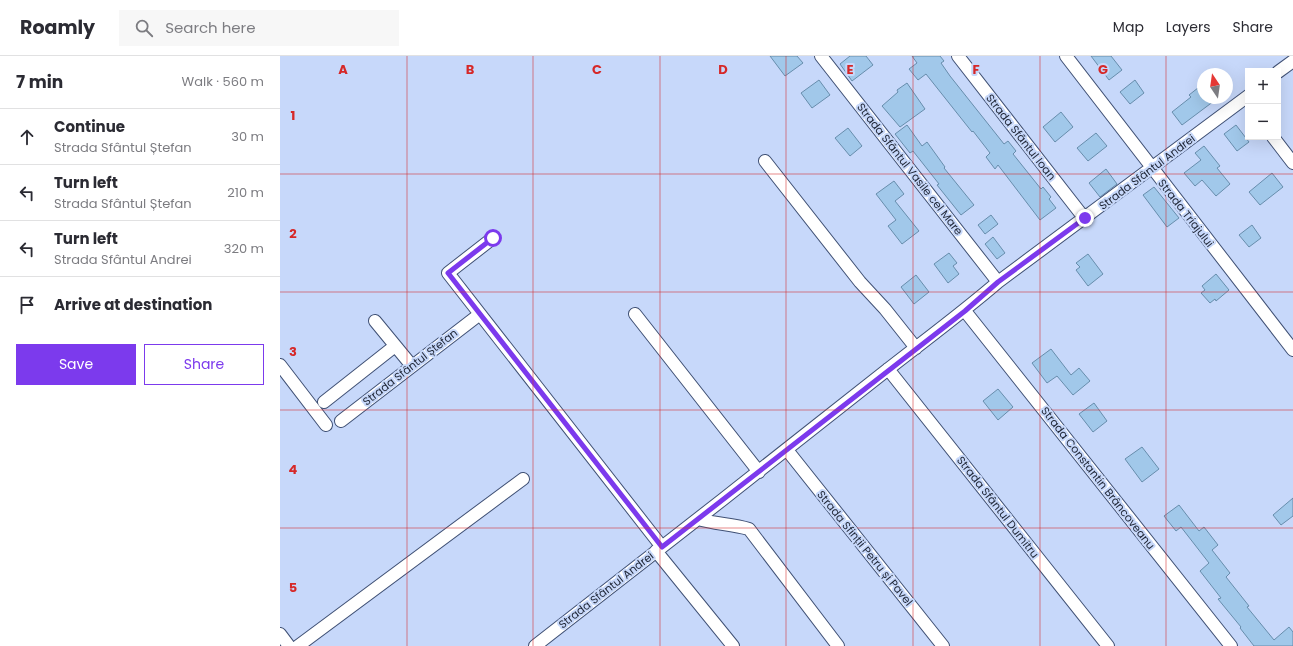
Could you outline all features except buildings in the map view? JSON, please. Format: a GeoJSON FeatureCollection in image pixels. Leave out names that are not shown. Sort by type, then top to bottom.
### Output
{"type":"FeatureCollection","features":[{"type":"Feature","properties":{"kind":"street","name":"Strada Sfântul Vasile cel Mare"},"geometry":{"type":"LineString","coordinates":[[821,56],[998,282]]}},
{"type":"Feature","properties":{"kind":"street","name":"Strada Sfântul Ioan"},"geometry":{"type":"LineString","coordinates":[[958,56],[1085,218]]}},
{"type":"Feature","properties":{"kind":"street","name":"Strada Triajului"},"geometry":{"type":"LineString","coordinates":[[1066,56],[1293,350]]}},
{"type":"Feature","properties":{"kind":"street"},"geometry":{"type":"LineString","coordinates":[[1281,70],[1293,61]]}},
{"type":"Feature","properties":{"kind":"street","name":"Strada Sfântul Andrei"},"geometry":{"type":"LineString","coordinates":[[535,646],[759,472],[888,369],[965,311],[998,282],[1152,168],[1245,102]]}},
{"type":"Feature","properties":{"kind":"street"},"geometry":{"type":"LineString","coordinates":[[1275,140],[1293,163]]}},
{"type":"Feature","properties":{"kind":"street"},"geometry":{"type":"LineString","coordinates":[[765,161],[860,282],[885,309],[916,348]]}},
{"type":"Feature","properties":{"kind":"street"},"geometry":{"type":"LineString","coordinates":[[493,238],[448,273],[734,646]]}},
{"type":"Feature","properties":{"kind":"street","name":"Strada Constantin Brâncoveanu"},"geometry":{"type":"LineString","coordinates":[[965,311],[1231,646]]}},
{"type":"Feature","properties":{"kind":"street","name":"Strada Sfântul Ștefan"},"geometry":{"type":"LineString","coordinates":[[341,421],[480,314]]}},
{"type":"Feature","properties":{"kind":"street"},"geometry":{"type":"LineString","coordinates":[[635,314],[759,472]]}},
{"type":"Feature","properties":{"kind":"street"},"geometry":{"type":"LineString","coordinates":[[375,321],[412,366]]}},
{"type":"Feature","properties":{"kind":"street"},"geometry":{"type":"LineString","coordinates":[[324,402],[395,346]]}},
{"type":"Feature","properties":{"kind":"street"},"geometry":{"type":"LineString","coordinates":[[280,365],[326,425]]}},
{"type":"Feature","properties":{"kind":"street","name":"Strada Sfântul Dumitru"},"geometry":{"type":"LineString","coordinates":[[888,369],[1108,646]]}},
{"type":"Feature","properties":{"kind":"street","name":"Strada Sfinții Petru și Pavel"},"geometry":{"type":"LineString","coordinates":[[787,450],[943,646]]}},
{"type":"Feature","properties":{"kind":"street"},"geometry":{"type":"LineString","coordinates":[[298,646],[523,479]]}},
{"type":"Feature","properties":{"kind":"street"},"geometry":{"type":"LineString","coordinates":[[698,519],[713,523],[736,525],[749,529],[838,646]]}},
{"type":"Feature","properties":{"kind":"street"},"geometry":{"type":"LineString","coordinates":[[280,634],[289,646]]}},
{"type":"Feature","properties":{"kind":"route"},"geometry":{"type":"LineString","coordinates":[[493,238],[448,273],[662,547],[888,369],[965,311],[998,282],[1085,218]]}}]}
